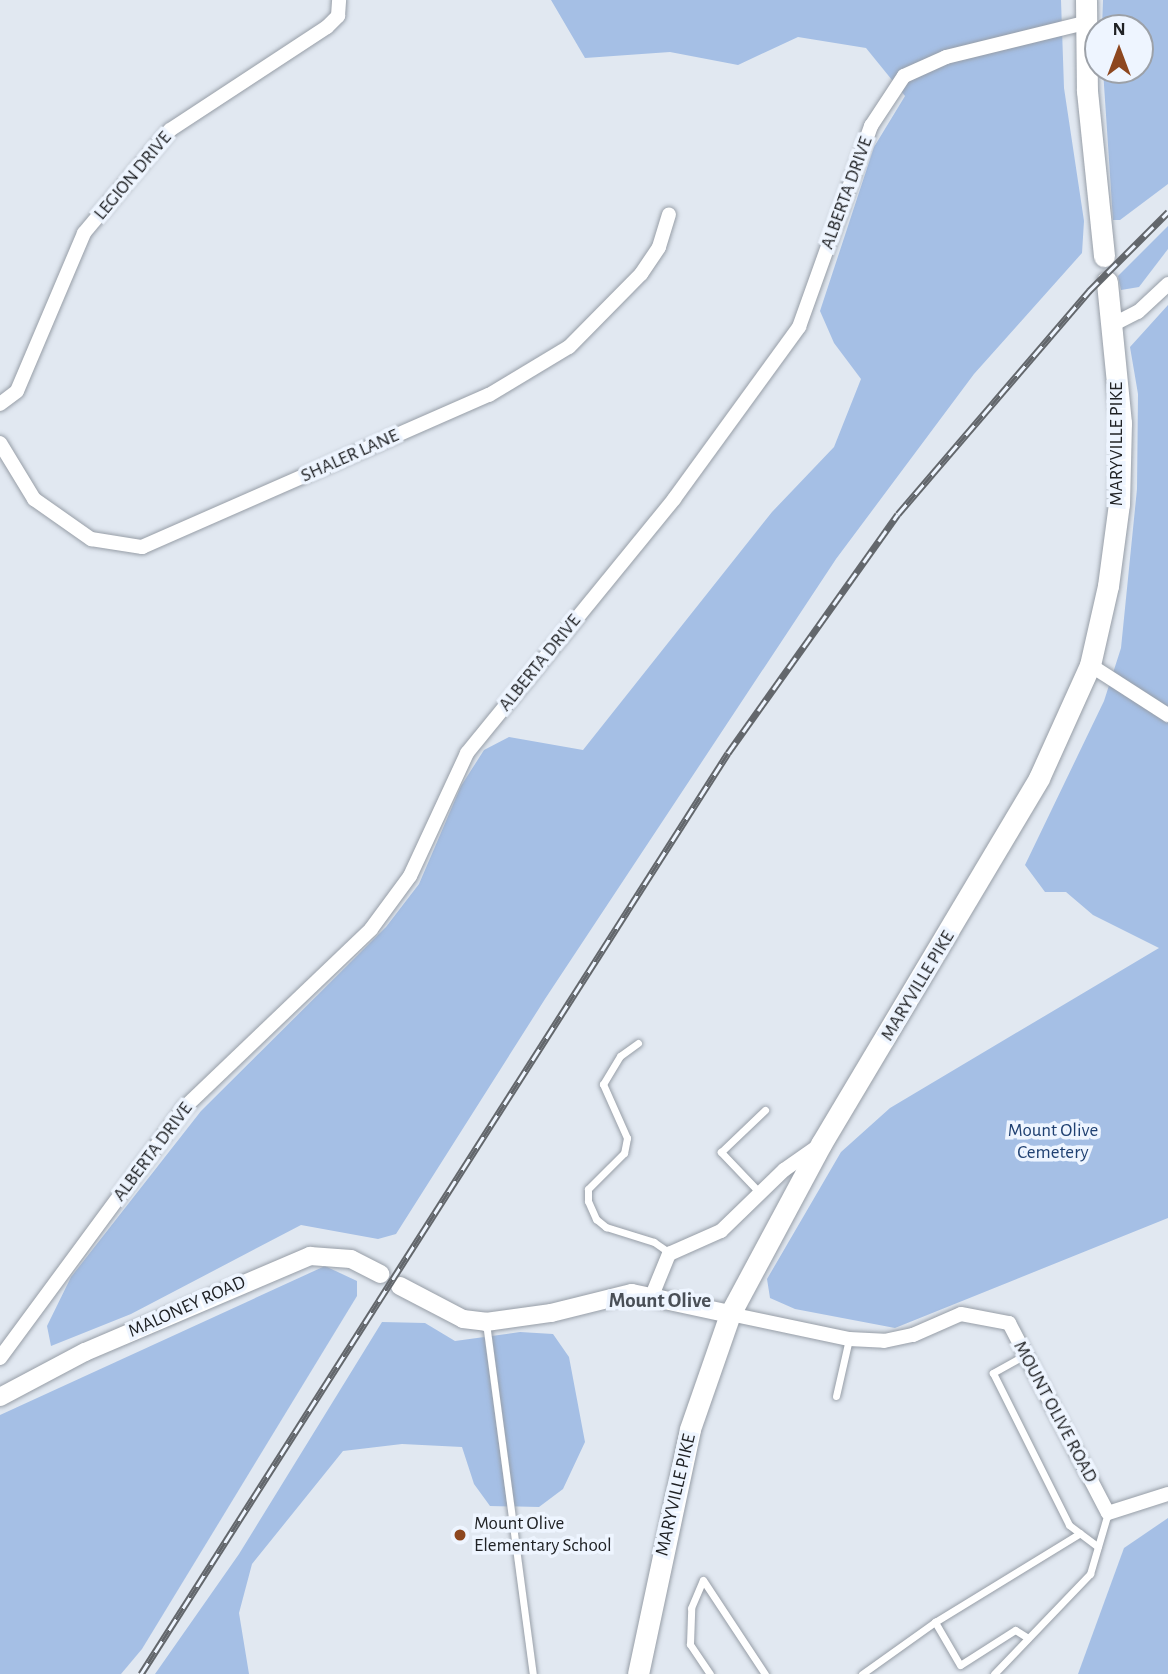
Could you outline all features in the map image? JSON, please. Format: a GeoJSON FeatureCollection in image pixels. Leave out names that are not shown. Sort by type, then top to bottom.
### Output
{"type":"FeatureCollection","features":[{"type":"Feature","properties":{"kind":"main road"},"geometry":{"type":"LineString","coordinates":[[1089,84],[1104,256]]}},
{"type":"Feature","properties":{"kind":"main road","name":"MARYVILLE PIKE"},"geometry":{"type":"LineString","coordinates":[[638,1674],[690,1429],[730,1314],[821,1144],[1039,778],[1090,666],[1108,586],[1119,504],[1121,423],[1107,282]]}},
{"type":"Feature","properties":{"kind":"street","name":"LEGION DRIVE"},"geometry":{"type":"LineString","coordinates":[[0,404],[18,391],[84,233],[170,130],[294,52],[334,21],[339,5]]}},
{"type":"Feature","properties":{"kind":"street","name":"ALBERTA DRIVE"},"geometry":{"type":"LineString","coordinates":[[0,1358],[186,1107],[371,929],[410,876],[467,753],[674,499],[799,327],[871,126],[904,76],[946,57],[1084,23]]}},
{"type":"Feature","properties":{"kind":"street","name":"SHALER LANE"},"geometry":{"type":"LineString","coordinates":[[0,443],[33,499],[91,539],[142,547],[489,395],[569,347],[641,274],[659,247],[669,215]]}},
{"type":"Feature","properties":{"kind":"street"},"geometry":{"type":"LineString","coordinates":[[1112,324],[1138,312],[1168,284]]}},
{"type":"Feature","properties":{"kind":"street"},"geometry":{"type":"LineString","coordinates":[[1090,666],[1168,715]]}},
{"type":"Feature","properties":{"kind":"street"},"geometry":{"type":"LineString","coordinates":[[651,1297],[670,1254],[721,1231],[784,1170],[821,1144]]}},
{"type":"Feature","properties":{"kind":"street","name":"MALONEY ROAD"},"geometry":{"type":"LineString","coordinates":[[0,1397],[85,1352],[310,1256],[351,1259],[380,1274]]}},
{"type":"Feature","properties":{"kind":"street"},"geometry":{"type":"LineString","coordinates":[[400,1286],[463,1319],[486,1322],[551,1313],[608,1295],[632,1293],[730,1314]]}},
{"type":"Feature","properties":{"kind":"street","name":"MOUNT OLIVE ROAD"},"geometry":{"type":"LineString","coordinates":[[730,1314],[849,1339],[884,1340],[913,1335],[961,1314],[1009,1323],[1108,1513]]}},
{"type":"Feature","properties":{"kind":"street"},"geometry":{"type":"LineString","coordinates":[[1108,1513],[1168,1494]]}},
{"type":"Feature","properties":{"kind":"lane"},"geometry":{"type":"LineString","coordinates":[[638,1043],[620,1056],[603,1084],[627,1138],[624,1153],[588,1189],[588,1201],[596,1219],[606,1227],[654,1242],[670,1254]]}},
{"type":"Feature","properties":{"kind":"lane"},"geometry":{"type":"LineString","coordinates":[[760,1194],[721,1153],[765,1110]]}},
{"type":"Feature","properties":{"kind":"lane"},"geometry":{"type":"LineString","coordinates":[[486,1322],[533,1674]]}},
{"type":"Feature","properties":{"kind":"lane"},"geometry":{"type":"LineString","coordinates":[[836,1396],[849,1339]]}},
{"type":"Feature","properties":{"kind":"lane"},"geometry":{"type":"LineString","coordinates":[[1025,1355],[993,1373],[1069,1525],[1098,1547]]}},
{"type":"Feature","properties":{"kind":"lane"},"geometry":{"type":"LineString","coordinates":[[993,1674],[1090,1574],[1108,1513]]}},
{"type":"Feature","properties":{"kind":"lane"},"geometry":{"type":"LineString","coordinates":[[862,1674],[935,1622],[1080,1533]]}},
{"type":"Feature","properties":{"kind":"lane"},"geometry":{"type":"LineString","coordinates":[[710,1674],[690,1644],[691,1608],[703,1580],[765,1674]]}},
{"type":"Feature","properties":{"kind":"lane"},"geometry":{"type":"LineString","coordinates":[[935,1622],[960,1665],[1015,1630],[1028,1639]]}},
{"type":"Feature","properties":{"kind":"green space"},"geometry":{"type":"Polygon","coordinates":[[[551,0],[1061,0],[1064,88],[1084,221],[1082,253],[974,374],[836,559],[545,999],[396,1234],[378,1239],[301,1225],[131,1314],[51,1346],[47,1326],[71,1277],[201,1111],[386,927],[419,884],[461,786],[484,750],[509,737],[583,750],[772,512],[834,447],[861,379],[834,343],[820,311],[874,147],[905,96],[866,48],[798,37],[738,65],[670,52],[585,58],[551,0]]]}},
{"type":"Feature","properties":{"kind":"green space"},"geometry":{"type":"Polygon","coordinates":[[[1103,0],[1168,0],[1168,184],[1120,220],[1113,220],[1104,84],[1154,84],[1154,14],[1102,14],[1103,0]]]}},
{"type":"Feature","properties":{"kind":"green space"},"geometry":{"type":"Polygon","coordinates":[[[1168,226],[1168,249],[1139,287],[1121,290],[1118,276],[1168,226]]]}},
{"type":"Feature","properties":{"kind":"green space","name":"Mount Olive Cemetery"},"geometry":{"type":"Polygon","coordinates":[[[1168,305],[1168,1218],[895,1328],[795,1309],[770,1298],[767,1279],[841,1152],[890,1108],[1159,948],[1093,915],[1066,892],[1045,892],[1025,865],[1104,701],[1121,648],[1137,489],[1138,394],[1130,347],[1168,305]]]}},
{"type":"Feature","properties":{"kind":"green space"},"geometry":{"type":"Polygon","coordinates":[[[325,1266],[357,1281],[357,1296],[142,1649],[121,1674],[0,1674],[0,1415],[325,1266]]]}},
{"type":"Feature","properties":{"kind":"green space"},"geometry":{"type":"Polygon","coordinates":[[[382,1322],[425,1323],[455,1341],[520,1332],[553,1334],[569,1357],[585,1442],[563,1489],[539,1507],[490,1506],[474,1484],[462,1447],[402,1444],[343,1451],[252,1564],[239,1613],[249,1674],[155,1674],[239,1554],[382,1322]]]}},
{"type":"Feature","properties":{"kind":"green space"},"geometry":{"type":"Polygon","coordinates":[[[1168,1518],[1168,1674],[1078,1674],[1124,1548],[1168,1518]]]}},
{"type":"Feature","properties":{"kind":"railway"},"geometry":{"type":"LineString","coordinates":[[141,1674],[728,753],[898,514],[1089,291],[1168,212]]}},
{"type":"Feature","properties":{"kind":"place","name":"Mount Olive Elementary School"},"geometry":{"type":"Point","coordinates":[460,1535]}},
{"type":"Feature","properties":{"kind":"district","name":"Mount Olive"},"geometry":{"type":"Point","coordinates":[660,1301]}}]}
